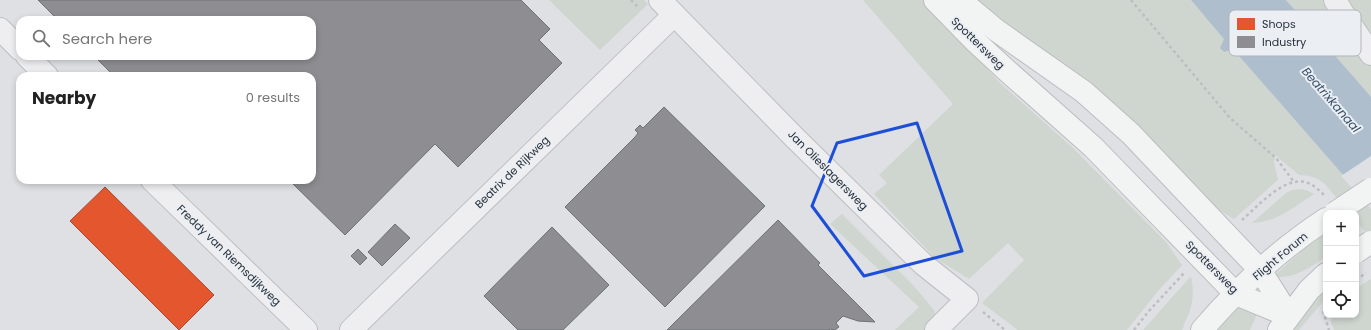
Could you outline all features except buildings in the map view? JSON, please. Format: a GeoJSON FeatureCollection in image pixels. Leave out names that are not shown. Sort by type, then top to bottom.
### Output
{"type":"FeatureCollection","features":[{"type":"Feature","properties":{"kind":"main road","name":"Spottersweg"},"geometry":{"type":"LineString","coordinates":[[935,0],[998,63],[1093,147],[1236,294],[1284,323]]}},
{"type":"Feature","properties":{"kind":"main road","name":"Spottersweg"},"geometry":{"type":"LineString","coordinates":[[960,0],[996,30],[1084,92],[1126,129],[1260,270],[1284,323]]}},
{"type":"Feature","properties":{"kind":"main road"},"geometry":{"type":"LineString","coordinates":[[1330,204],[1371,189]]}},
{"type":"Feature","properties":{"kind":"main road","name":"Flight Forum"},"geometry":{"type":"LineString","coordinates":[[1202,330],[1260,270],[1322,222]]}},
{"type":"Feature","properties":{"kind":"main road"},"geometry":{"type":"LineString","coordinates":[[1359,250],[1371,242]]}},
{"type":"Feature","properties":{"kind":"main road"},"geometry":{"type":"LineString","coordinates":[[1284,323],[1309,290],[1323,277]]}},
{"type":"Feature","properties":{"kind":"street"},"geometry":{"type":"LineString","coordinates":[[1335,0],[1341,10]]}},
{"type":"Feature","properties":{"kind":"street","name":"Jan Olieslagersweg"},"geometry":{"type":"LineString","coordinates":[[667,7],[923,264],[967,299]]}},
{"type":"Feature","properties":{"kind":"street","name":"Beatrix de Rijkweg"},"geometry":{"type":"LineString","coordinates":[[351,330],[667,7]]}},
{"type":"Feature","properties":{"kind":"street"},"geometry":{"type":"LineString","coordinates":[[0,29],[16,45]]}},
{"type":"Feature","properties":{"kind":"street"},"geometry":{"type":"LineString","coordinates":[[1361,40],[1371,54]]}},
{"type":"Feature","properties":{"kind":"street"},"geometry":{"type":"LineString","coordinates":[[31,60],[43,72]]}},
{"type":"Feature","properties":{"kind":"street","name":"Freddy van Riemsdijkweg"},"geometry":{"type":"LineString","coordinates":[[156,184],[306,330]]}},
{"type":"Feature","properties":{"kind":"street"},"geometry":{"type":"LineString","coordinates":[[936,330],[967,299]]}},
{"type":"Feature","properties":{"kind":"path"},"geometry":{"type":"LineString","coordinates":[[1130,0],[1230,118],[1276,158],[1294,182]]}},
{"type":"Feature","properties":{"kind":"path"},"geometry":{"type":"LineString","coordinates":[[1241,221],[1282,186],[1294,182],[1306,182],[1317,188],[1330,204]]}},
{"type":"Feature","properties":{"kind":"path"},"geometry":{"type":"LineString","coordinates":[[1134,330],[1188,269]]}},
{"type":"Feature","properties":{"kind":"path"},"geometry":{"type":"LineString","coordinates":[[967,299],[1005,330]]}},
{"type":"Feature","properties":{"kind":"path"},"geometry":{"type":"LineString","coordinates":[[1325,318],[1329,330]]}},
{"type":"Feature","properties":{"kind":"highlighted area"},"geometry":{"type":"Polygon","coordinates":[[[917,123],[962,251],[864,276],[812,206],[837,143],[917,123]]]}},
{"type":"Feature","properties":{"kind":"shaded area"},"geometry":{"type":"Polygon","coordinates":[[[549,0],[644,0],[648,4],[600,50],[549,0]]]}},
{"type":"Feature","properties":{"kind":"shaded area"},"geometry":{"type":"Polygon","coordinates":[[[863,0],[925,0],[1001,84],[1073,148],[1166,242],[1182,265],[1158,291],[1127,330],[1018,330],[982,303],[1024,260],[1008,243],[969,279],[935,258],[874,194],[887,183],[879,175],[953,104],[863,0]]]}},
{"type":"Feature","properties":{"kind":"shaded area"},"geometry":{"type":"Polygon","coordinates":[[[970,0],[1191,0],[1229,44],[1229,56],[1240,56],[1371,207],[1371,239],[1359,225],[1359,210],[1347,210],[1325,184],[1318,179],[1299,175],[1275,155],[1274,162],[1278,180],[1234,219],[1196,193],[970,0]]]}},
{"type":"Feature","properties":{"kind":"shaded area"},"geometry":{"type":"Polygon","coordinates":[[[1286,0],[1323,0],[1330,10],[1295,10],[1286,0]]]}},
{"type":"Feature","properties":{"kind":"shaded area"},"geometry":{"type":"Polygon","coordinates":[[[1347,0],[1371,0],[1371,36],[1361,21],[1361,10],[1354,10],[1347,0]]]}},
{"type":"Feature","properties":{"kind":"shaded area"},"geometry":{"type":"Polygon","coordinates":[[[1361,52],[1371,66],[1371,97],[1335,56],[1361,56],[1361,52]]]}},
{"type":"Feature","properties":{"kind":"shaded area"},"geometry":{"type":"Polygon","coordinates":[[[1299,189],[1306,190],[1314,194],[1277,217],[1252,223],[1286,193],[1299,189]]]}},
{"type":"Feature","properties":{"kind":"shaded area"},"geometry":{"type":"Polygon","coordinates":[[[842,214],[913,285],[934,310],[937,318],[927,330],[895,330],[919,307],[830,224],[842,214]]]}},
{"type":"Feature","properties":{"kind":"shaded area"},"geometry":{"type":"Polygon","coordinates":[[[1323,235],[1323,259],[1309,268],[1295,274],[1281,277],[1275,276],[1276,274],[1303,250],[1323,235]]]}},
{"type":"Feature","properties":{"kind":"shaded area"},"geometry":{"type":"Polygon","coordinates":[[[1191,276],[1193,290],[1192,302],[1189,314],[1182,330],[1143,330],[1191,276]]]}},
{"type":"Feature","properties":{"kind":"shaded area"},"geometry":{"type":"Polygon","coordinates":[[[1371,279],[1371,330],[1334,330],[1331,323],[1332,318],[1359,318],[1359,286],[1371,279]]]}},
{"type":"Feature","properties":{"kind":"shaded area"},"geometry":{"type":"Polygon","coordinates":[[[1323,293],[1323,302],[1299,330],[1294,330],[1310,307],[1323,293]]]}},
{"type":"Feature","properties":{"kind":"shaded area"},"geometry":{"type":"Polygon","coordinates":[[[1242,304],[1257,314],[1250,330],[1217,330],[1242,304]]]}},
{"type":"Feature","properties":{"kind":"water"},"geometry":{"type":"Polygon","coordinates":[[[1191,0],[1286,0],[1295,10],[1229,10],[1229,50],[1224,52],[1220,48],[1224,39],[1191,0]]]}},
{"type":"Feature","properties":{"kind":"water","name":"Beatrixkanaal"},"geometry":{"type":"Polygon","coordinates":[[[1239,56],[1335,56],[1359,83],[1371,97],[1371,207],[1239,56]]]}},
{"type":"Feature","properties":{"kind":"pier"},"geometry":{"type":"Polygon","coordinates":[[[1371,156],[1371,209],[1341,176],[1371,156]]]}}]}
